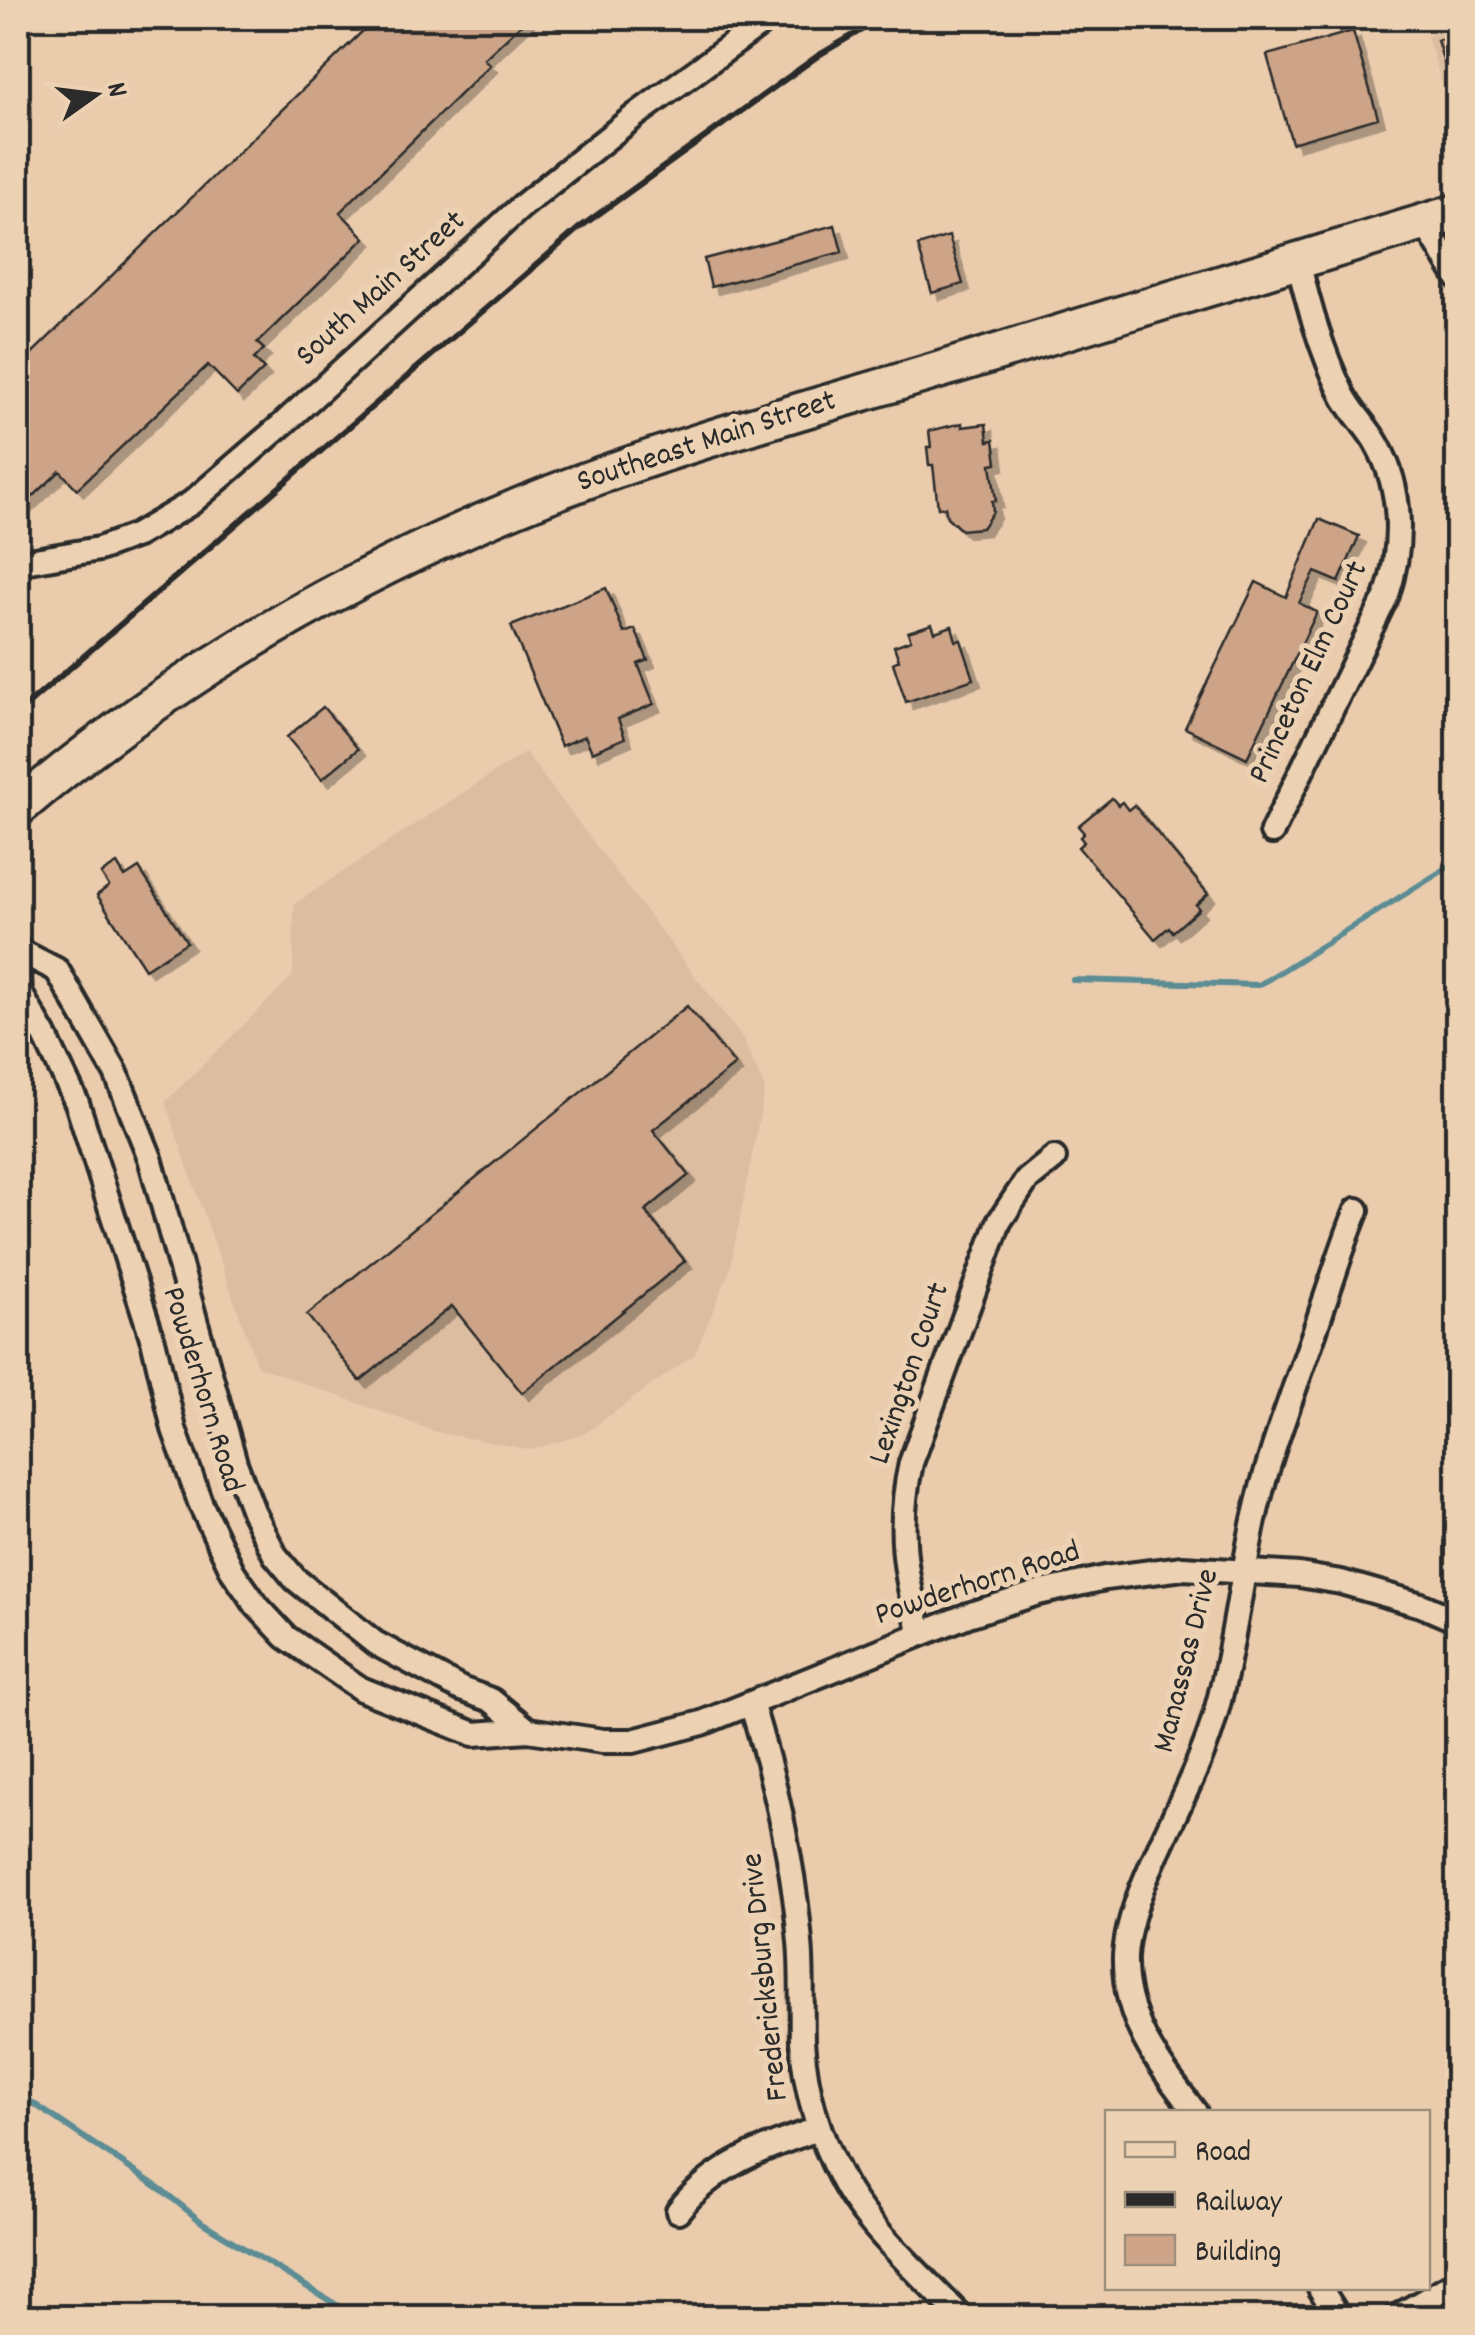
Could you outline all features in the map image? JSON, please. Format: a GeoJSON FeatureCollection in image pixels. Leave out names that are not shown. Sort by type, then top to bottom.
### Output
{"type":"FeatureCollection","features":[{"type":"Feature","properties":{"kind":"main road","name":"Southeast Main Street"},"geometry":{"type":"LineString","coordinates":[[18,808],[160,700],[244,644],[449,536],[548,495],[682,448],[1441,217]]}},
{"type":"Feature","properties":{"kind":"street","name":"South Main Street"},"geometry":{"type":"LineString","coordinates":[[18,563],[100,549],[137,536],[190,504],[284,424],[522,206],[636,115],[769,18]]}},
{"type":"Feature","properties":{"kind":"street"},"geometry":{"type":"LineString","coordinates":[[1441,217],[1458,278]]}},
{"type":"Feature","properties":{"kind":"street","name":"Princeton Elm Court"},"geometry":{"type":"LineString","coordinates":[[1272,832],[1387,595],[1398,552],[1398,511],[1387,464],[1344,399],[1329,366],[1314,329],[1298,260]]}},
{"type":"Feature","properties":{"kind":"street","name":"Powderhorn Road"},"geometry":{"type":"LineString","coordinates":[[528,1730],[491,1700],[460,1689],[375,1644],[320,1602],[275,1555],[235,1463],[150,1158],[116,1073],[57,970],[18,952],[20,993],[76,1103],[154,1344],[174,1429],[201,1506],[233,1572],[257,1606],[286,1637],[361,1690],[474,1734],[528,1730],[603,1741],[633,1741],[702,1724],[921,1634],[1020,1599],[1105,1578],[1183,1568],[1299,1575],[1360,1587],[1458,1621]]}},
{"type":"Feature","properties":{"kind":"street","name":"Lexington Court"},"geometry":{"type":"LineString","coordinates":[[921,1634],[909,1589],[902,1532],[903,1498],[911,1463],[999,1222],[1027,1180],[1054,1158]]}},
{"type":"Feature","properties":{"kind":"street","name":"Manassas Drive"},"geometry":{"type":"LineString","coordinates":[[1194,2110],[1143,2040],[1129,1999],[1126,1956],[1136,1906],[1188,1791],[1211,1729],[1254,1517],[1288,1402],[1356,1210]]}},
{"type":"Feature","properties":{"kind":"street","name":"Fredericksburg Drive"},"geometry":{"type":"LineString","coordinates":[[751,1703],[794,1888],[801,1947],[802,2045],[818,2129],[844,2184],[884,2234],[962,2318]]}},
{"type":"Feature","properties":{"kind":"street"},"geometry":{"type":"LineString","coordinates":[[678,2211],[706,2181],[735,2162],[818,2129]]}},
{"type":"Feature","properties":{"kind":"street"},"geometry":{"type":"LineString","coordinates":[[1395,2318],[1458,2281]]}},
{"type":"Feature","properties":{"kind":"street"},"geometry":{"type":"LineString","coordinates":[[1321,2290],[1339,2318]]}},
{"type":"Feature","properties":{"kind":"shaded area"},"geometry":{"type":"Polygon","coordinates":[[[1457,27],[1457,132],[1427,36],[1457,27]]]}},
{"type":"Feature","properties":{"kind":"shaded area"},"geometry":{"type":"Polygon","coordinates":[[[525,752],[743,1039],[765,1088],[730,1270],[695,1354],[584,1434],[531,1450],[436,1432],[257,1366],[165,1102],[293,976],[294,904],[525,752]]]}},
{"type":"Feature","properties":{"kind":"building"},"geometry":{"type":"Polygon","coordinates":[[[376,18],[528,18],[484,59],[490,65],[340,212],[365,238],[257,343],[264,349],[254,359],[264,369],[237,395],[208,365],[77,489],[60,471],[18,511],[18,367],[376,18]]]}},
{"type":"Feature","properties":{"kind":"building"},"geometry":{"type":"Polygon","coordinates":[[[1353,31],[1378,118],[1292,143],[1267,55],[1353,31]]]}},
{"type":"Feature","properties":{"kind":"building"},"geometry":{"type":"Polygon","coordinates":[[[1458,34],[1458,92],[1453,92],[1437,40],[1458,34]]]}},
{"type":"Feature","properties":{"kind":"building"},"geometry":{"type":"Polygon","coordinates":[[[835,225],[842,252],[711,287],[704,259],[835,225]]]}},
{"type":"Feature","properties":{"kind":"building"},"geometry":{"type":"Polygon","coordinates":[[[949,236],[963,284],[932,293],[918,246],[949,236]]]}},
{"type":"Feature","properties":{"kind":"building"},"geometry":{"type":"Polygon","coordinates":[[[962,423],[962,427],[986,424],[988,441],[994,440],[997,463],[991,464],[996,501],[992,501],[993,512],[982,528],[961,530],[947,517],[945,507],[938,508],[927,447],[931,447],[929,431],[962,423]]]}},
{"type":"Feature","properties":{"kind":"building"},"geometry":{"type":"Polygon","coordinates":[[[1319,519],[1359,536],[1339,582],[1315,572],[1299,603],[1317,612],[1247,758],[1185,728],[1256,582],[1286,597],[1319,519]]]}},
{"type":"Feature","properties":{"kind":"building"},"geometry":{"type":"Polygon","coordinates":[[[606,588],[624,633],[635,629],[648,660],[638,664],[654,704],[618,719],[625,738],[592,752],[585,736],[561,746],[511,626],[606,588]]]}},
{"type":"Feature","properties":{"kind":"building"},"geometry":{"type":"Polygon","coordinates":[[[932,624],[935,632],[952,626],[974,679],[906,702],[893,663],[899,660],[894,646],[911,640],[908,632],[932,624]]]}},
{"type":"Feature","properties":{"kind":"building"},"geometry":{"type":"Polygon","coordinates":[[[323,707],[358,749],[322,779],[287,737],[323,707]]]}},
{"type":"Feature","properties":{"kind":"building"},"geometry":{"type":"Polygon","coordinates":[[[1112,798],[1128,810],[1134,805],[1208,894],[1196,905],[1199,909],[1173,932],[1169,927],[1155,939],[1078,847],[1084,842],[1080,837],[1084,833],[1078,826],[1112,798]]]}},
{"type":"Feature","properties":{"kind":"building"},"geometry":{"type":"Polygon","coordinates":[[[117,864],[125,877],[139,868],[187,942],[145,969],[97,895],[109,886],[101,874],[117,864]]]}},
{"type":"Feature","properties":{"kind":"building"},"geometry":{"type":"Polygon","coordinates":[[[687,1006],[735,1065],[653,1130],[689,1175],[645,1211],[685,1261],[522,1393],[452,1306],[360,1381],[307,1315],[687,1006]]]}},
{"type":"Feature","properties":{"kind":"waterway"},"geometry":{"type":"LineString","coordinates":[[1073,980],[1259,985],[1458,861]]}},
{"type":"Feature","properties":{"kind":"waterway"},"geometry":{"type":"LineString","coordinates":[[18,2093],[162,2190],[203,2223],[358,2318]]}},
{"type":"Feature","properties":{"kind":"railway"},"geometry":{"type":"LineString","coordinates":[[18,713],[579,228],[819,55],[882,18]]}}]}
